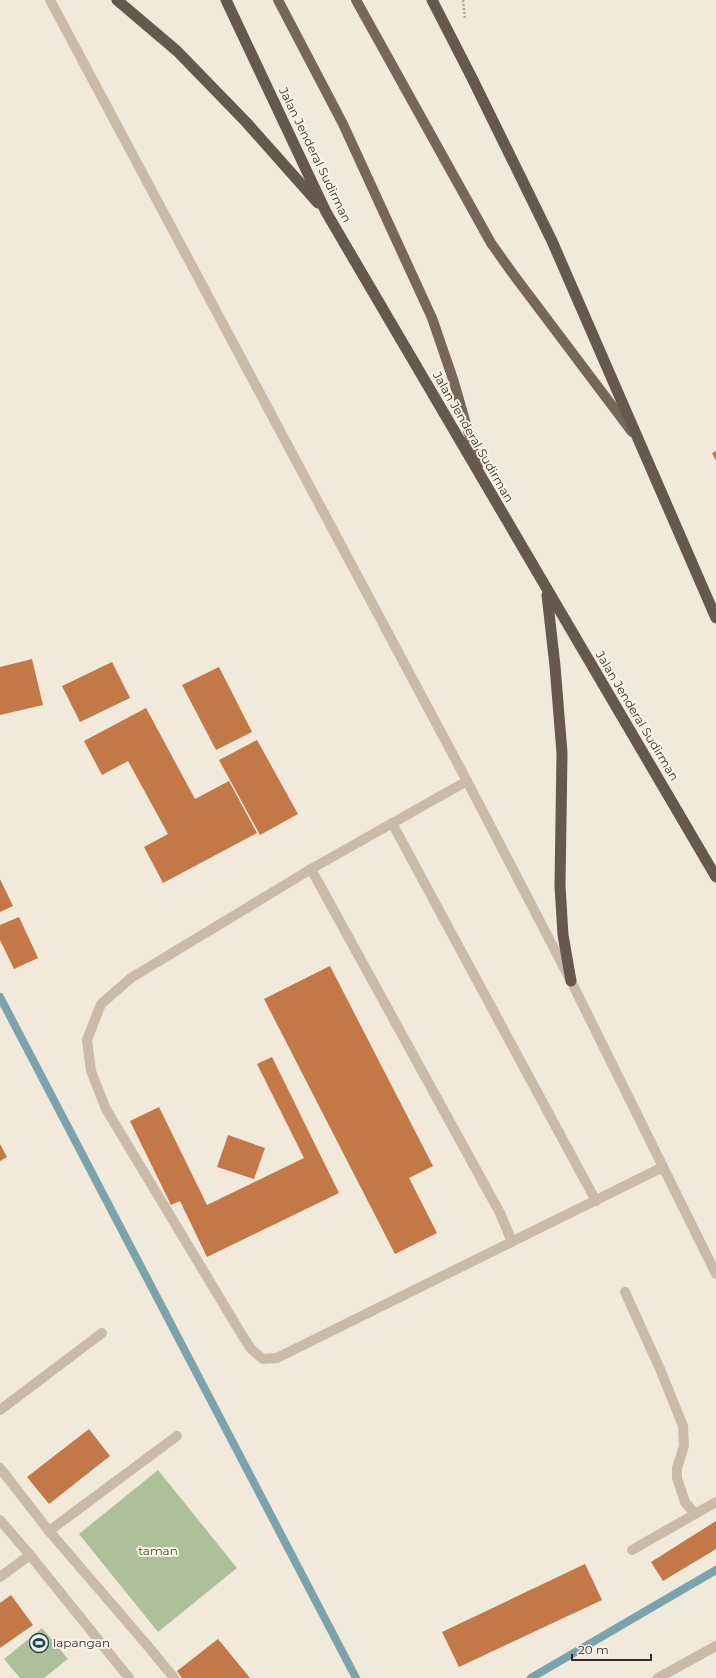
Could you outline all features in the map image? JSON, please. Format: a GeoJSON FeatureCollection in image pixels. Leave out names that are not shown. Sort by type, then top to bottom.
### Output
{"type":"FeatureCollection","features":[{"type":"Feature","properties":{"kind":"highway"},"geometry":{"type":"LineString","coordinates":[[117,0],[177,51],[246,122],[326,212]]}},
{"type":"Feature","properties":{"kind":"highway","name":"Jalan Jenderal Sudirman"},"geometry":{"type":"LineString","coordinates":[[226,0],[326,212],[716,877]]}},
{"type":"Feature","properties":{"kind":"highway"},"geometry":{"type":"LineString","coordinates":[[432,0],[552,241],[716,618]]}},
{"type":"Feature","properties":{"kind":"highway"},"geometry":{"type":"LineString","coordinates":[[546,589],[556,666],[562,753],[560,886],[563,935],[571,981]]}},
{"type":"Feature","properties":{"kind":"main road"},"geometry":{"type":"LineString","coordinates":[[278,0],[343,124],[432,318],[454,382],[480,476]]}},
{"type":"Feature","properties":{"kind":"main road"},"geometry":{"type":"LineString","coordinates":[[356,0],[491,242],[513,274],[640,442]]}},
{"type":"Feature","properties":{"kind":"street"},"geometry":{"type":"LineString","coordinates":[[50,0],[571,981],[716,1274]]}},
{"type":"Feature","properties":{"kind":"street"},"geometry":{"type":"LineString","coordinates":[[466,781],[311,869],[131,978],[102,1004],[87,1040],[91,1071],[106,1109],[242,1335],[251,1349],[263,1359],[277,1358],[663,1167]]}},
{"type":"Feature","properties":{"kind":"street"},"geometry":{"type":"LineString","coordinates":[[392,823],[596,1201]]}},
{"type":"Feature","properties":{"kind":"street"},"geometry":{"type":"LineString","coordinates":[[311,869],[500,1213],[512,1242]]}},
{"type":"Feature","properties":{"kind":"street"},"geometry":{"type":"LineString","coordinates":[[626,1292],[683,1426],[684,1446],[677,1478],[685,1502],[694,1513]]}},
{"type":"Feature","properties":{"kind":"street"},"geometry":{"type":"LineString","coordinates":[[0,1410],[102,1333]]}},
{"type":"Feature","properties":{"kind":"street"},"geometry":{"type":"LineString","coordinates":[[49,1531],[177,1436]]}},
{"type":"Feature","properties":{"kind":"street"},"geometry":{"type":"LineString","coordinates":[[0,1468],[49,1531],[174,1678]]}},
{"type":"Feature","properties":{"kind":"street"},"geometry":{"type":"LineString","coordinates":[[632,1550],[694,1513],[716,1502]]}},
{"type":"Feature","properties":{"kind":"street"},"geometry":{"type":"LineString","coordinates":[[0,1520],[129,1678]]}},
{"type":"Feature","properties":{"kind":"street"},"geometry":{"type":"LineString","coordinates":[[0,1577],[30,1555]]}},
{"type":"Feature","properties":{"kind":"street"},"geometry":{"type":"LineString","coordinates":[[658,1678],[716,1646]]}},
{"type":"Feature","properties":{"kind":"green space","name":"taman"},"geometry":{"type":"Polygon","coordinates":[[[158,1470],[237,1568],[158,1632],[79,1534],[158,1470]]]}},
{"type":"Feature","properties":{"kind":"green space","name":"lapangan"},"geometry":{"type":"Polygon","coordinates":[[[42,1628],[68,1659],[44,1678],[20,1678],[4,1659],[42,1628]]]}},
{"type":"Feature","properties":{"kind":"building"},"geometry":{"type":"Polygon","coordinates":[[[716,451],[716,461],[712,453],[716,451]]]}},
{"type":"Feature","properties":{"kind":"building"},"geometry":{"type":"Polygon","coordinates":[[[32,659],[43,705],[0,715],[0,667],[32,659]]]}},
{"type":"Feature","properties":{"kind":"building"},"geometry":{"type":"Polygon","coordinates":[[[112,662],[130,698],[80,722],[62,686],[112,662]]]}},
{"type":"Feature","properties":{"kind":"building"},"geometry":{"type":"Polygon","coordinates":[[[219,667],[252,732],[216,750],[182,685],[219,667]]]}},
{"type":"Feature","properties":{"kind":"building"},"geometry":{"type":"Polygon","coordinates":[[[146,708],[195,799],[229,781],[257,833],[163,883],[144,847],[168,834],[128,761],[102,775],[84,741],[146,708]]]}},
{"type":"Feature","properties":{"kind":"building"},"geometry":{"type":"Polygon","coordinates":[[[257,740],[298,814],[260,835],[219,760],[257,740]]]}},
{"type":"Feature","properties":{"kind":"building"},"geometry":{"type":"Polygon","coordinates":[[[0,879],[13,906],[0,912],[0,879]]]}},
{"type":"Feature","properties":{"kind":"building"},"geometry":{"type":"Polygon","coordinates":[[[19,917],[38,958],[14,969],[0,940],[0,925],[19,917]]]}},
{"type":"Feature","properties":{"kind":"building"},"geometry":{"type":"Polygon","coordinates":[[[330,966],[433,1166],[409,1178],[437,1233],[395,1254],[264,999],[330,966]]]}},
{"type":"Feature","properties":{"kind":"building"},"geometry":{"type":"Polygon","coordinates":[[[272,1057],[339,1193],[207,1257],[180,1201],[171,1205],[130,1121],[159,1107],[207,1205],[304,1158],[257,1064],[272,1057]]]}},
{"type":"Feature","properties":{"kind":"building"},"geometry":{"type":"Polygon","coordinates":[[[228,1135],[265,1148],[254,1179],[217,1167],[228,1135]]]}},
{"type":"Feature","properties":{"kind":"building"},"geometry":{"type":"Polygon","coordinates":[[[0,1144],[7,1157],[0,1161],[0,1144]]]}},
{"type":"Feature","properties":{"kind":"building"},"geometry":{"type":"Polygon","coordinates":[[[89,1429],[110,1456],[49,1504],[27,1477],[89,1429]]]}},
{"type":"Feature","properties":{"kind":"building"},"geometry":{"type":"Polygon","coordinates":[[[716,1521],[716,1549],[663,1581],[651,1562],[716,1521]]]}},
{"type":"Feature","properties":{"kind":"building"},"geometry":{"type":"Polygon","coordinates":[[[585,1564],[602,1600],[459,1667],[442,1632],[585,1564]]]}},
{"type":"Feature","properties":{"kind":"building"},"geometry":{"type":"Polygon","coordinates":[[[11,1595],[33,1625],[0,1648],[0,1603],[11,1595]]]}},
{"type":"Feature","properties":{"kind":"building"},"geometry":{"type":"Polygon","coordinates":[[[218,1639],[250,1678],[182,1678],[177,1671],[218,1639]]]}},
{"type":"Feature","properties":{"kind":"waterway"},"geometry":{"type":"LineString","coordinates":[[0,997],[356,1678]]}},
{"type":"Feature","properties":{"kind":"waterway"},"geometry":{"type":"LineString","coordinates":[[531,1678],[716,1570]]}},
{"type":"Feature","properties":{"kind":"place","name":"lapangan"},"geometry":{"type":"Point","coordinates":[39,1643]}}]}
